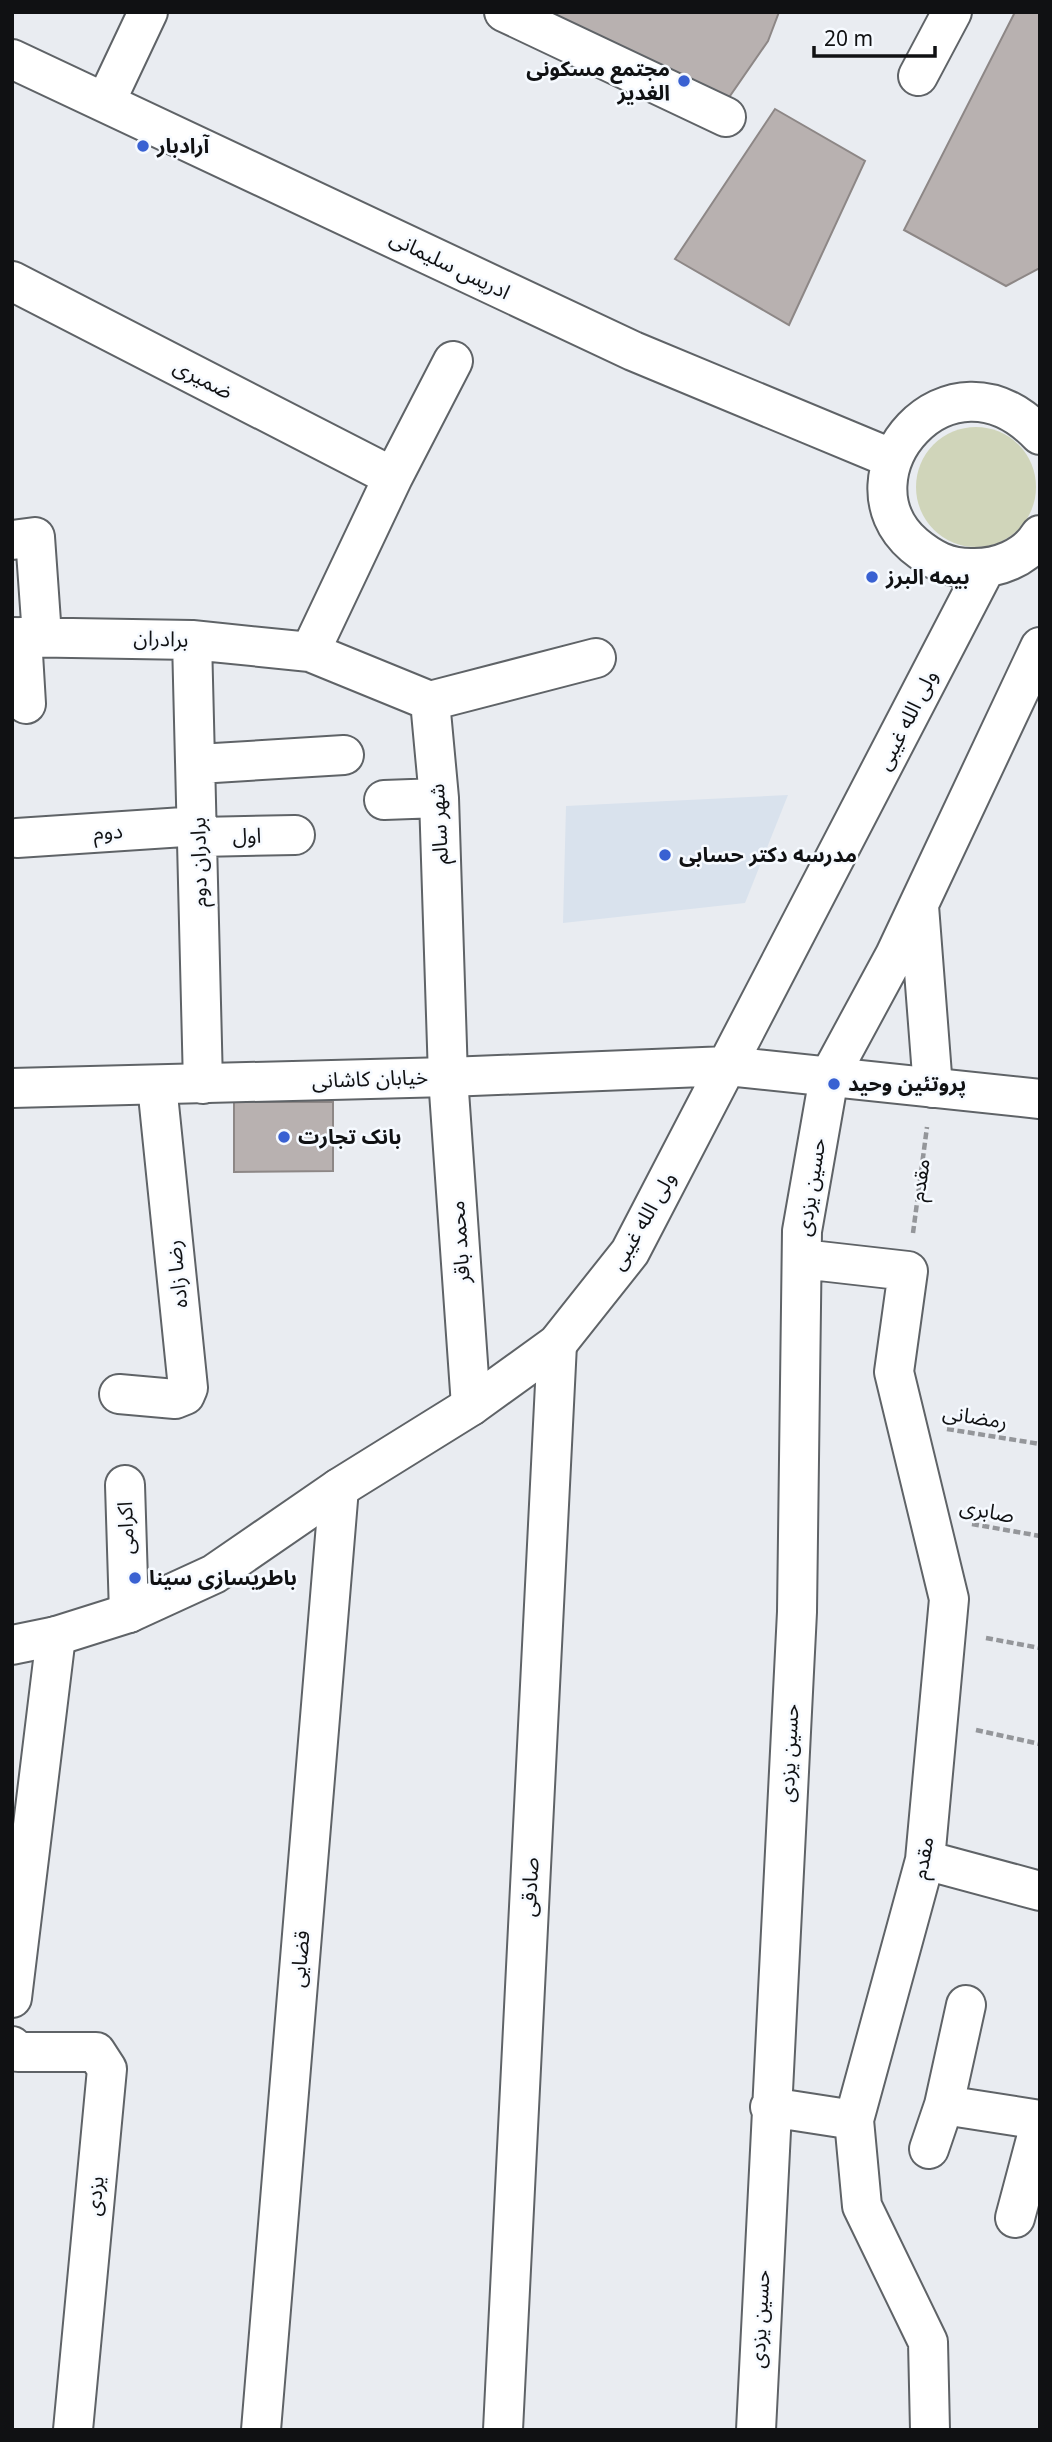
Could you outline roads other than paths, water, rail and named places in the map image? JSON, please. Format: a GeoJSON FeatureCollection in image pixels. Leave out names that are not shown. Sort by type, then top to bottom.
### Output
{"type":"FeatureCollection","features":[{"type":"Feature","properties":{"kind":"street"},"geometry":{"type":"LineString","coordinates":[[106,101],[149,12]]}},
{"type":"Feature","properties":{"kind":"street"},"geometry":{"type":"LineString","coordinates":[[504,12],[726,117]]}},
{"type":"Feature","properties":{"kind":"street"},"geometry":{"type":"LineString","coordinates":[[918,76],[952,12]]}},
{"type":"Feature","properties":{"kind":"street","name":"ادریس سلیمانی"},"geometry":{"type":"LineString","coordinates":[[12,59],[632,351],[893,459]]}},
{"type":"Feature","properties":{"kind":"street","name":"ضمیری"},"geometry":{"type":"LineString","coordinates":[[12,281],[393,477]]}},
{"type":"Feature","properties":{"kind":"street"},"geometry":{"type":"LineString","coordinates":[[453,361],[393,477],[310,652],[430,701],[596,658]]}},
{"type":"Feature","properties":{"kind":"street"},"geometry":{"type":"LineString","coordinates":[[1040,435],[1024,419],[1001,405],[975,401],[948,405],[924,416],[905,435],[893,459],[888,487],[894,515],[908,540],[930,558],[957,568],[985,569],[1012,560],[1035,543],[1040,535]]}},
{"type":"Feature","properties":{"kind":"street"},"geometry":{"type":"LineString","coordinates":[[12,540],[36,537],[25,637],[26,704]]}},
{"type":"Feature","properties":{"kind":"street","name":"ولی الله غیبی"},"geometry":{"type":"LineString","coordinates":[[12,1645],[56,1636],[129,1613],[214,1574],[339,1488],[471,1406],[557,1345],[630,1252],[985,569]]}},
{"type":"Feature","properties":{"kind":"street","name":"برادران"},"geometry":{"type":"LineString","coordinates":[[25,637],[192,640],[310,652]]}},
{"type":"Feature","properties":{"kind":"street","name":"برادران دوم"},"geometry":{"type":"LineString","coordinates":[[192,640],[198,764],[203,1084]]}},
{"type":"Feature","properties":{"kind":"street","name":"حسین یزدی"},"geometry":{"type":"LineString","coordinates":[[756,2430],[770,2108],[797,1612],[802,1231],[829,1077],[919,904],[1040,646]]}},
{"type":"Feature","properties":{"kind":"street","name":"شهر سالم"},"geometry":{"type":"LineString","coordinates":[[430,701],[439,798],[449,1077]]}},
{"type":"Feature","properties":{"kind":"street"},"geometry":{"type":"LineString","coordinates":[[198,764],[344,755]]}},
{"type":"Feature","properties":{"kind":"street"},"geometry":{"type":"LineString","coordinates":[[384,800],[439,798]]}},
{"type":"Feature","properties":{"kind":"street","name":"اول"},"geometry":{"type":"LineString","coordinates":[[199,831],[295,835]]}},
{"type":"Feature","properties":{"kind":"street","name":"دوم"},"geometry":{"type":"LineString","coordinates":[[17,838],[199,831]]}},
{"type":"Feature","properties":{"kind":"street"},"geometry":{"type":"LineString","coordinates":[[919,904],[933,1088]]}},
{"type":"Feature","properties":{"kind":"street","name":"خیابان کاشانی"},"geometry":{"type":"LineString","coordinates":[[12,1088],[449,1077],[728,1066],[1040,1100]]}},
{"type":"Feature","properties":{"kind":"street","name":"محمد باقر"},"geometry":{"type":"LineString","coordinates":[[449,1077],[471,1406]]}},
{"type":"Feature","properties":{"kind":"street","name":"رضا زاده"},"geometry":{"type":"LineString","coordinates":[[119,1394],[175,1399],[185,1395],[188,1388],[157,1085]]}},
{"type":"Feature","properties":{"kind":"street","name":"مقدم"},"geometry":{"type":"LineString","coordinates":[[802,1259],[908,1271],[894,1372],[949,1599],[925,1860],[853,2120],[862,2206],[928,2342],[930,2430]]}},
{"type":"Feature","properties":{"kind":"street","name":"صادقی"},"geometry":{"type":"LineString","coordinates":[[503,2430],[557,1345]]}},
{"type":"Feature","properties":{"kind":"street","name":"اکرامی"},"geometry":{"type":"LineString","coordinates":[[125,1485],[129,1613]]}},
{"type":"Feature","properties":{"kind":"street","name":"قضایی"},"geometry":{"type":"LineString","coordinates":[[261,2430],[339,1488]]}},
{"type":"Feature","properties":{"kind":"street"},"geometry":{"type":"LineString","coordinates":[[12,1998],[56,1636]]}},
{"type":"Feature","properties":{"kind":"street"},"geometry":{"type":"LineString","coordinates":[[925,1860],[1040,1891]]}},
{"type":"Feature","properties":{"kind":"street"},"geometry":{"type":"LineString","coordinates":[[929,2148],[944,2105],[966,2005]]}},
{"type":"Feature","properties":{"kind":"street","name":"یزدی"},"geometry":{"type":"LineString","coordinates":[[12,2046],[18,2052],[96,2052],[107,2069],[73,2430]]}},
{"type":"Feature","properties":{"kind":"street"},"geometry":{"type":"LineString","coordinates":[[944,2105],[1040,2122],[1015,2218]]}},
{"type":"Feature","properties":{"kind":"street"},"geometry":{"type":"LineString","coordinates":[[770,2108],[853,2120]]}},
{"type":"Feature","properties":{"kind":"place","name":"مجتمع مسکونی الغدیر"},"geometry":{"type":"Point","coordinates":[684,81]}},
{"type":"Feature","properties":{"kind":"place","name":"آرادبار"},"geometry":{"type":"Point","coordinates":[143,146]}},
{"type":"Feature","properties":{"kind":"place","name":"بیمه البرز"},"geometry":{"type":"Point","coordinates":[872,577]}},
{"type":"Feature","properties":{"kind":"place","name":"مدرسه دکتر حسابی"},"geometry":{"type":"Point","coordinates":[665,855]}},
{"type":"Feature","properties":{"kind":"place","name":"پروتئین وحید"},"geometry":{"type":"Point","coordinates":[834,1084]}},
{"type":"Feature","properties":{"kind":"place","name":"بانک تجارت"},"geometry":{"type":"Point","coordinates":[284,1137]}},
{"type":"Feature","properties":{"kind":"place","name":"باطریسازی سینا"},"geometry":{"type":"Point","coordinates":[135,1578]}}]}
